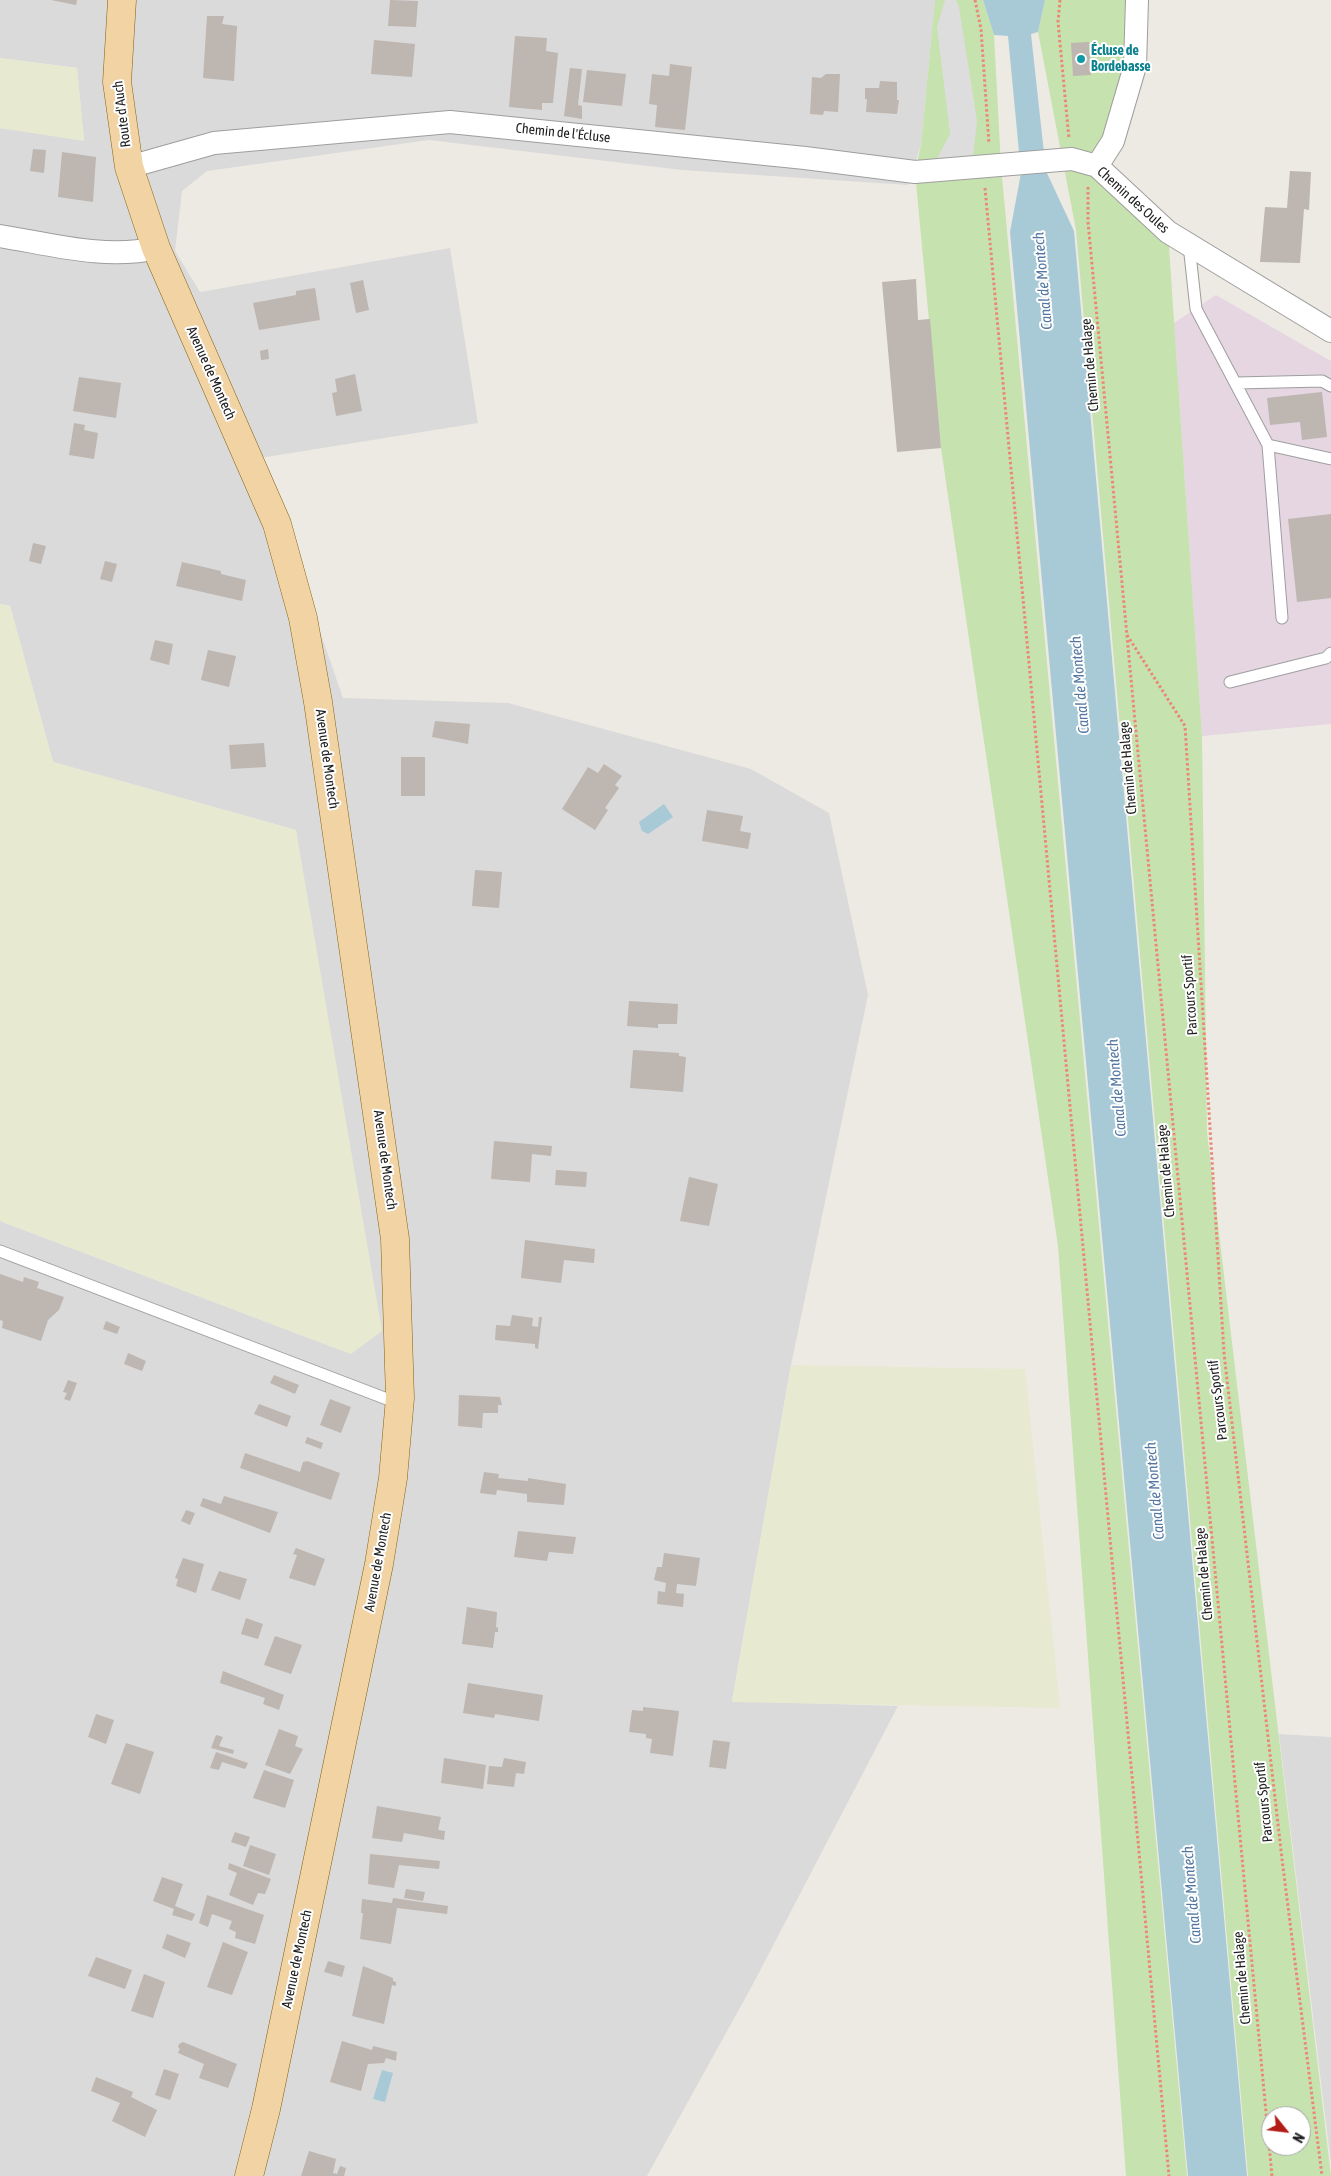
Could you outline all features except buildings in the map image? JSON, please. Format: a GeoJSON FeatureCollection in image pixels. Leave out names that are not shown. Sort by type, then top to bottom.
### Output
{"type":"FeatureCollection","features":[{"type":"Feature","properties":{"kind":"main road","name":"Route d'Auch"},"geometry":{"type":"LineString","coordinates":[[122,0],[117,82],[129,167]]}},
{"type":"Feature","properties":{"kind":"main road","name":"Avenue de Montech"},"geometry":{"type":"LineString","coordinates":[[129,167],[156,248],[277,524],[303,618],[318,702],[396,1239],[400,1398],[393,1478],[379,1564],[266,2109],[249,2176]]}},
{"type":"Feature","properties":{"kind":"street"},"geometry":{"type":"LineString","coordinates":[[1097,166],[1113,141],[1135,66],[1137,0]]}},
{"type":"Feature","properties":{"kind":"street","name":"Chemin de l'Écluse"},"geometry":{"type":"LineString","coordinates":[[129,167],[214,143],[450,122],[805,158],[915,172],[993,165]]}},
{"type":"Feature","properties":{"kind":"street","name":"Chemin des Oules"},"geometry":{"type":"LineString","coordinates":[[993,165],[1068,159],[1097,166],[1168,232],[1331,331]]}},
{"type":"Feature","properties":{"kind":"street"},"geometry":{"type":"LineString","coordinates":[[0,236],[102,252],[140,252],[156,248]]}},
{"type":"Feature","properties":{"kind":"lane"},"geometry":{"type":"LineString","coordinates":[[1189,245],[1196,309],[1237,383],[1268,445],[1282,618]]}},
{"type":"Feature","properties":{"kind":"lane"},"geometry":{"type":"LineString","coordinates":[[1237,383],[1322,381],[1331,386]]}},
{"type":"Feature","properties":{"kind":"lane"},"geometry":{"type":"LineString","coordinates":[[1268,445],[1331,460]]}},
{"type":"Feature","properties":{"kind":"lane"},"geometry":{"type":"LineString","coordinates":[[1230,682],[1326,658],[1331,653]]}},
{"type":"Feature","properties":{"kind":"lane"},"geometry":{"type":"LineString","coordinates":[[0,1251],[387,1400],[400,1398]]}},
{"type":"Feature","properties":{"kind":"path"},"geometry":{"type":"LineString","coordinates":[[975,0],[981,29],[990,152],[993,165],[984,180],[1169,2176]]}},
{"type":"Feature","properties":{"kind":"path"},"geometry":{"type":"LineString","coordinates":[[1060,0],[1058,22],[1068,159]]}},
{"type":"Feature","properties":{"kind":"path","name":"Chemin de Halage"},"geometry":{"type":"LineString","coordinates":[[1097,166],[1088,181],[1088,222],[1272,2176]]}},
{"type":"Feature","properties":{"kind":"path","name":"Parcours Sportif"},"geometry":{"type":"LineString","coordinates":[[1126,634],[1185,726],[1224,1353],[1282,1859],[1322,2176]]}},
{"type":"Feature","properties":{"kind":"shaded area"},"geometry":{"type":"Polygon","coordinates":[[[0,0],[935,0],[921,145],[908,185],[682,170],[429,140],[207,171],[182,191],[175,251],[200,292],[450,248],[478,423],[260,458],[343,698],[508,703],[751,769],[829,813],[868,995],[791,1365],[732,1701],[898,1706],[753,1984],[647,2176],[0,2176],[0,1221],[351,1354],[296,830],[53,762],[10,606],[0,604],[0,128],[84,140],[77,68],[0,58],[0,0]]]}},
{"type":"Feature","properties":{"kind":"shaded area"},"geometry":{"type":"Polygon","coordinates":[[[945,0],[956,0],[959,7],[977,121],[972,166],[931,170],[950,134],[937,27],[945,0]]]}},
{"type":"Feature","properties":{"kind":"shaded area"},"geometry":{"type":"Polygon","coordinates":[[[1216,295],[1331,361],[1331,724],[1202,736],[1174,323],[1216,295]]]}},
{"type":"Feature","properties":{"kind":"shaded area"},"geometry":{"type":"Polygon","coordinates":[[[1279,1734],[1331,1737],[1331,2165],[1279,1734]]]}},
{"type":"Feature","properties":{"kind":"green space"},"geometry":{"type":"Polygon","coordinates":[[[935,0],[983,0],[994,35],[1001,166],[1187,2176],[1126,2176],[1058,1246],[941,448],[915,172],[921,145],[935,0]]]}},
{"type":"Feature","properties":{"kind":"green space"},"geometry":{"type":"Polygon","coordinates":[[[1045,0],[1137,0],[1135,66],[1097,166],[1168,232],[1202,736],[1207,1132],[1331,2176],[1248,2176],[1076,230],[1038,32],[1045,0]]]}},
{"type":"Feature","properties":{"kind":"green space"},"geometry":{"type":"Polygon","coordinates":[[[0,58],[77,68],[84,141],[0,128],[0,58]]]}},
{"type":"Feature","properties":{"kind":"green space"},"geometry":{"type":"Polygon","coordinates":[[[0,604],[10,606],[53,762],[296,830],[382,1331],[351,1354],[0,1221],[0,604]]]}},
{"type":"Feature","properties":{"kind":"green space"},"geometry":{"type":"Polygon","coordinates":[[[791,1365],[1025,1369],[1060,1708],[732,1702],[791,1365]]]}},
{"type":"Feature","properties":{"kind":"water","name":"Canal de Montech"},"geometry":{"type":"Polygon","coordinates":[[[983,0],[1045,0],[1038,32],[1031,34],[1046,171],[1074,231],[1247,2176],[1188,2176],[1010,232],[1021,173],[1008,36],[994,35],[983,0]]]}},
{"type":"Feature","properties":{"kind":"water"},"geometry":{"type":"Polygon","coordinates":[[[664,804],[673,817],[648,834],[642,831],[639,822],[664,804]]]}},
{"type":"Feature","properties":{"kind":"water"},"geometry":{"type":"Polygon","coordinates":[[[382,2070],[393,2073],[385,2102],[373,2099],[382,2070]]]}},
{"type":"Feature","properties":{"kind":"place","name":"Écluse de Bordebasse"},"geometry":{"type":"Point","coordinates":[1081,59]}}]}
